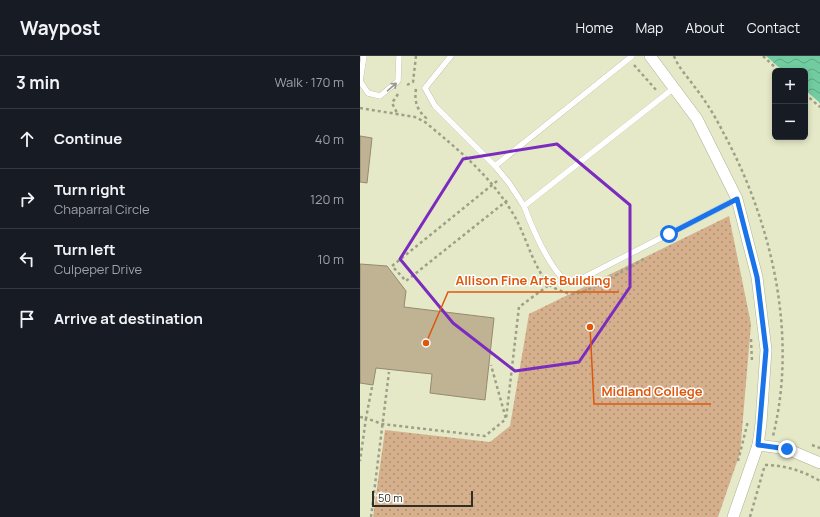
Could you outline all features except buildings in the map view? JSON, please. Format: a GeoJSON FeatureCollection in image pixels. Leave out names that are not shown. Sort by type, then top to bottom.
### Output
{"type":"FeatureCollection","features":[{"type":"Feature","properties":{"kind":"street"},"geometry":{"type":"LineString","coordinates":[[650,56],[675,87],[697,119],[737,199],[757,277],[766,350],[758,445],[734,517]]}},
{"type":"Feature","properties":{"kind":"street"},"geometry":{"type":"LineString","coordinates":[[758,445],[787,449],[820,463]]}},
{"type":"Feature","properties":{"kind":"lane"},"geometry":{"type":"LineString","coordinates":[[364,56],[360,81],[368,93],[380,96],[398,81],[399,56]]}},
{"type":"Feature","properties":{"kind":"lane"},"geometry":{"type":"LineString","coordinates":[[450,56],[425,88],[435,106],[495,166],[517,195],[524,206],[530,222],[556,272],[565,281],[577,281],[737,199]]}},
{"type":"Feature","properties":{"kind":"lane"},"geometry":{"type":"LineString","coordinates":[[495,166],[630,58]]}},
{"type":"Feature","properties":{"kind":"lane"},"geometry":{"type":"LineString","coordinates":[[524,206],[675,87]]}},
{"type":"Feature","properties":{"kind":"path"},"geometry":{"type":"LineString","coordinates":[[763,56],[776,68]]}},
{"type":"Feature","properties":{"kind":"path"},"geometry":{"type":"LineString","coordinates":[[630,58],[662,97]]}},
{"type":"Feature","properties":{"kind":"path"},"geometry":{"type":"LineString","coordinates":[[413,82],[417,83],[414,99],[421,113],[426,118],[425,122]]}},
{"type":"Feature","properties":{"kind":"path"},"geometry":{"type":"LineString","coordinates":[[808,97],[820,107]]}},
{"type":"Feature","properties":{"kind":"path"},"geometry":{"type":"LineString","coordinates":[[360,108],[415,117],[425,122],[479,168],[505,202],[526,239],[542,277],[549,285],[519,308],[506,419],[486,436],[382,424],[366,418],[360,418]]}},
{"type":"Feature","properties":{"kind":"path"},"geometry":{"type":"LineString","coordinates":[[502,175],[492,185],[392,266],[406,281],[505,202],[517,195]]}},
{"type":"Feature","properties":{"kind":"path"},"geometry":{"type":"LineString","coordinates":[[751,331],[752,368]]}},
{"type":"Feature","properties":{"kind":"path"},"geometry":{"type":"LineString","coordinates":[[491,365],[506,419]]}},
{"type":"Feature","properties":{"kind":"path"},"geometry":{"type":"LineString","coordinates":[[371,517],[389,372]]}},
{"type":"Feature","properties":{"kind":"path"},"geometry":{"type":"LineString","coordinates":[[360,461],[372,387]]}},
{"type":"Feature","properties":{"kind":"path"},"geometry":{"type":"LineString","coordinates":[[737,468],[748,420]]}},
{"type":"Feature","properties":{"kind":"path"},"geometry":{"type":"LineString","coordinates":[[765,465],[779,466],[802,472],[820,482]]}},
{"type":"Feature","properties":{"kind":"highlighted area"},"geometry":{"type":"Polygon","coordinates":[[[557,144],[630,205],[630,287],[579,362],[515,371],[453,323],[400,259],[463,159],[557,144]]]}},
{"type":"Feature","properties":{"kind":"shaded area"},"geometry":{"type":"Polygon","coordinates":[[[729,216],[751,324],[740,453],[718,517],[373,517],[385,430],[490,442],[510,426],[529,314],[729,216]]]}},
{"type":"Feature","properties":{"kind":"water"},"geometry":{"type":"Polygon","coordinates":[[[766,56],[820,56],[820,103],[808,93],[808,68],[780,68],[766,56]]]}},
{"type":"Feature","properties":{"kind":"place","name":"Midland College"},"geometry":{"type":"Point","coordinates":[590,327]}},
{"type":"Feature","properties":{"kind":"place","name":"Allison Fine Arts Building"},"geometry":{"type":"Point","coordinates":[426,343]}},
{"type":"Feature","properties":{"kind":"route"},"geometry":{"type":"LineString","coordinates":[[669,234],[737,199],[757,277],[766,350],[758,445],[787,449]]}}]}
